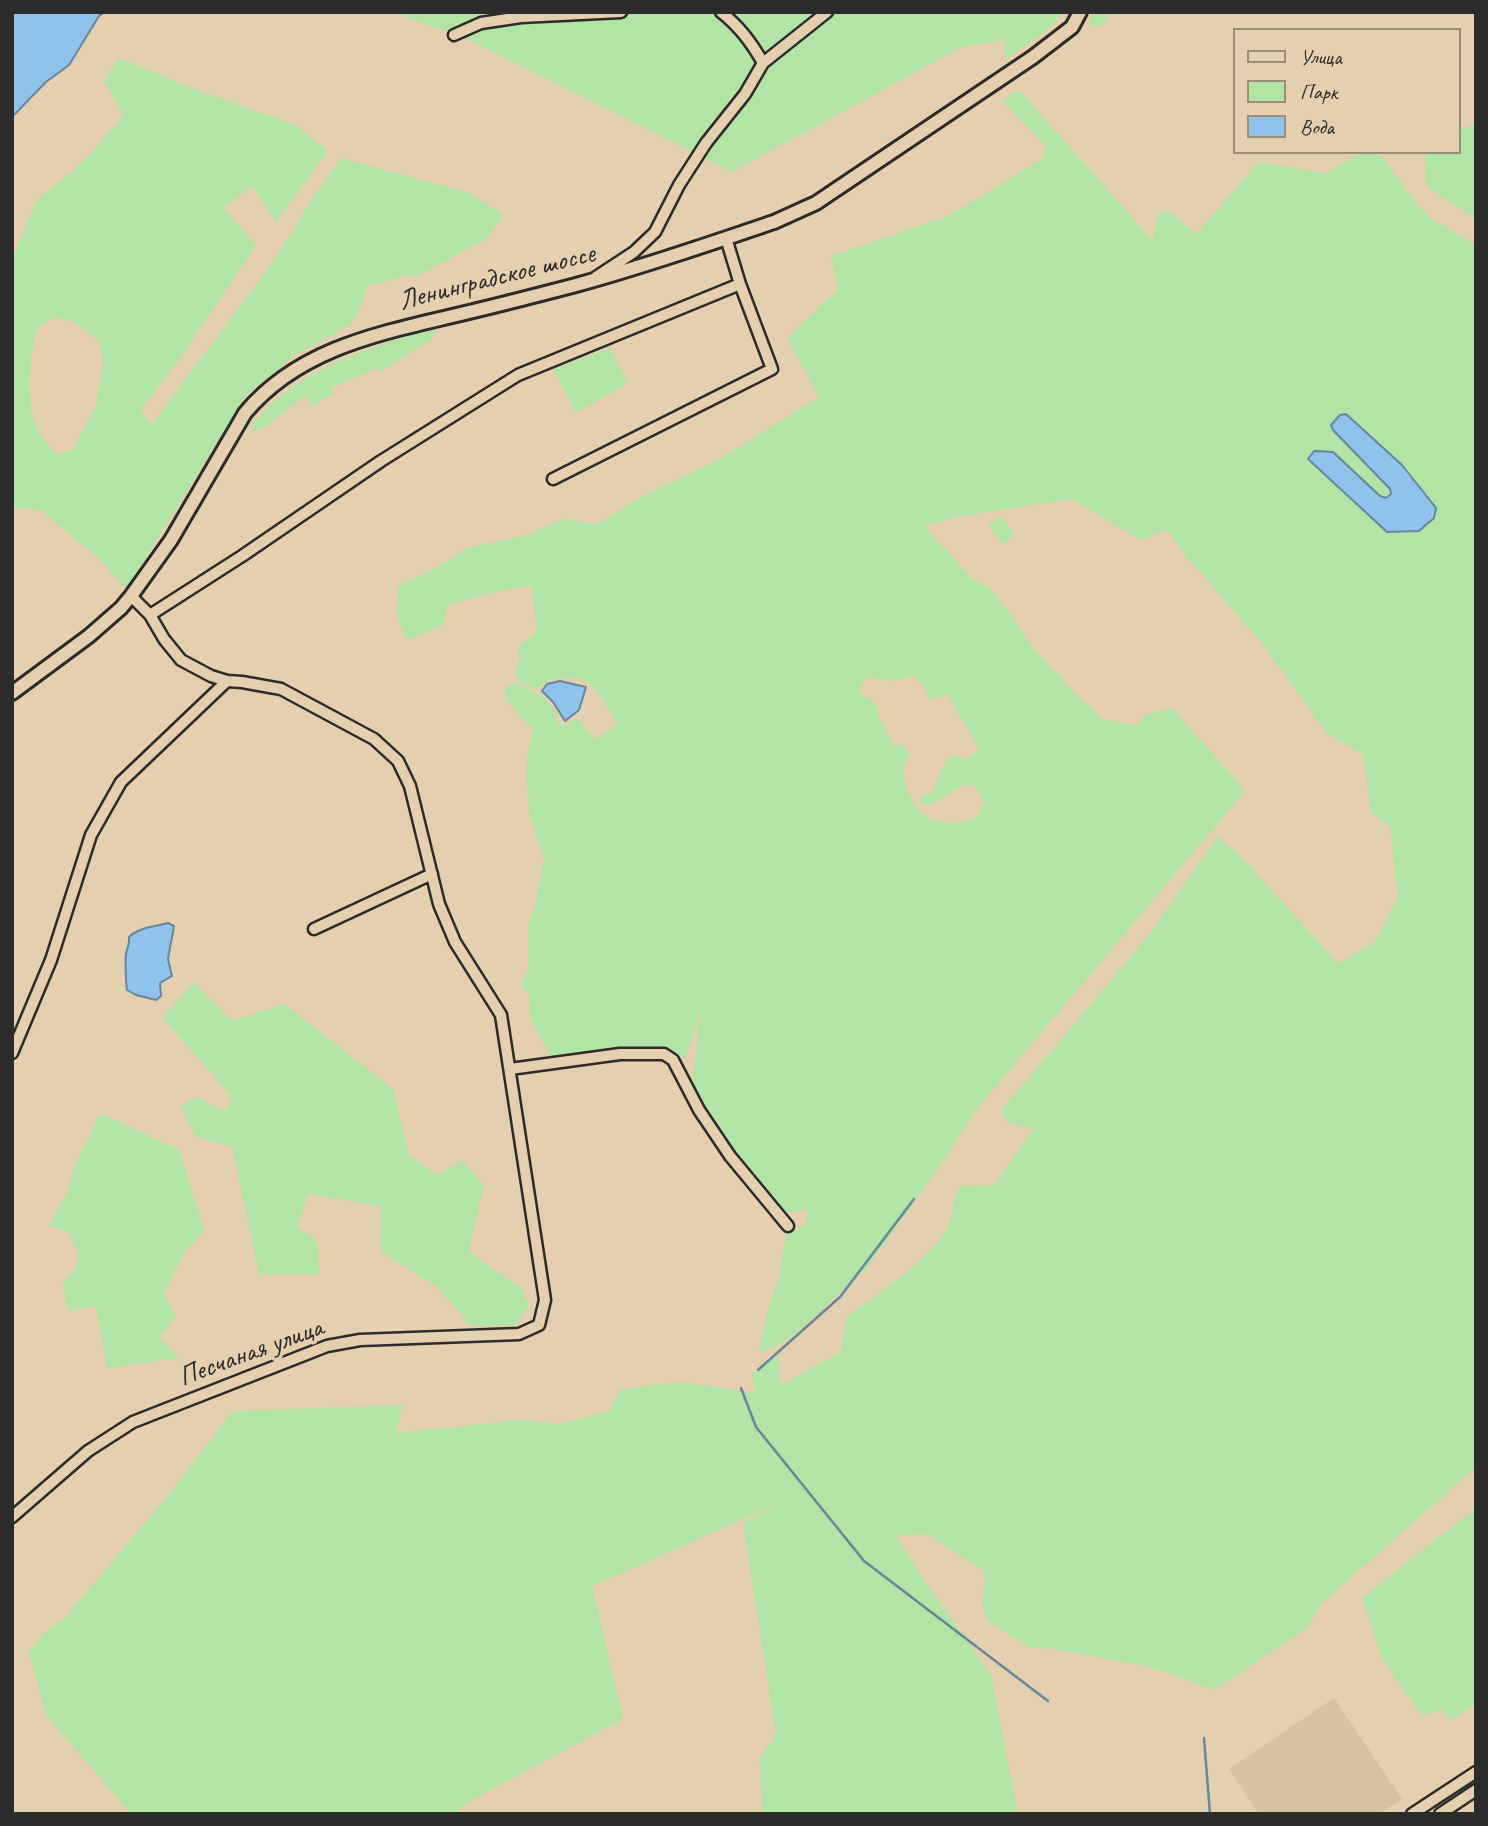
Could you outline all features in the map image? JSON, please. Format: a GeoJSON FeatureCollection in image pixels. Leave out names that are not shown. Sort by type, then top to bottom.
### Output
{"type":"FeatureCollection","features":[{"type":"Feature","properties":{"kind":"main road","name":"Ленинградское шоссе"},"geometry":{"type":"LineString","coordinates":[[12,693],[89,636],[121,608],[171,540],[246,413],[257,399],[303,364],[377,334],[592,281],[774,222],[816,203],[1033,57],[1072,27],[1080,12]]}},
{"type":"Feature","properties":{"kind":"street"},"geometry":{"type":"LineString","coordinates":[[454,35],[481,23],[521,17],[621,12]]}},
{"type":"Feature","properties":{"kind":"street"},"geometry":{"type":"LineString","coordinates":[[721,12],[732,21],[763,63]]}},
{"type":"Feature","properties":{"kind":"street"},"geometry":{"type":"LineString","coordinates":[[592,281],[634,252],[655,232],[679,185],[706,143],[745,94],[763,63],[827,12]]}},
{"type":"Feature","properties":{"kind":"street"},"geometry":{"type":"LineString","coordinates":[[553,480],[772,369],[726,238]]}},
{"type":"Feature","properties":{"kind":"street"},"geometry":{"type":"LineString","coordinates":[[150,615],[242,556],[380,461],[518,374],[740,284]]}},
{"type":"Feature","properties":{"kind":"street"},"geometry":{"type":"LineString","coordinates":[[131,596],[150,615],[181,660],[227,681],[242,681],[281,689],[374,739],[398,761],[410,786],[439,904],[454,942],[501,1015],[510,1069],[620,1055],[664,1054],[673,1060],[699,1110],[730,1156],[788,1226]]}},
{"type":"Feature","properties":{"kind":"street"},"geometry":{"type":"LineString","coordinates":[[12,1053],[51,960],[90,835],[121,782],[227,681]]}},
{"type":"Feature","properties":{"kind":"street"},"geometry":{"type":"LineString","coordinates":[[314,929],[432,874]]}},
{"type":"Feature","properties":{"kind":"street","name":"Песчаная улица"},"geometry":{"type":"LineString","coordinates":[[12,1517],[88,1451],[133,1422],[327,1346],[360,1340],[519,1334],[539,1325],[545,1300],[510,1069]]}},
{"type":"Feature","properties":{"kind":"street"},"geometry":{"type":"LineString","coordinates":[[1412,1814],[1476,1772]]}},
{"type":"Feature","properties":{"kind":"street"},"geometry":{"type":"LineString","coordinates":[[1440,1814],[1476,1790]]}},
{"type":"Feature","properties":{"kind":"shaded area"},"geometry":{"type":"Polygon","coordinates":[[[1334,1698],[1402,1799],[1379,1814],[1259,1814],[1229,1769],[1334,1698]]]}},
{"type":"Feature","properties":{"kind":"green space"},"geometry":{"type":"Polygon","coordinates":[[[393,12],[1063,12],[1052,26],[1005,60],[1004,39],[960,48],[732,172],[470,40],[393,12]]]}},
{"type":"Feature","properties":{"kind":"green space"},"geometry":{"type":"Polygon","coordinates":[[[1094,12],[1113,12],[1099,27],[1091,25],[1089,20],[1094,12]]]}},
{"type":"Feature","properties":{"kind":"green space"},"geometry":{"type":"Polygon","coordinates":[[[119,58],[192,88],[296,125],[328,151],[276,222],[252,186],[223,208],[256,245],[178,361],[140,411],[152,424],[259,281],[310,201],[342,158],[469,193],[503,214],[488,238],[417,276],[407,275],[366,287],[361,307],[350,325],[293,356],[245,397],[126,589],[96,556],[41,510],[12,508],[12,260],[37,200],[84,161],[123,116],[104,80],[119,58]],[[55,317],[37,328],[31,361],[29,378],[32,412],[46,443],[59,455],[73,449],[96,406],[103,362],[99,341],[75,322],[55,317]]]}},
{"type":"Feature","properties":{"kind":"green space"},"geometry":{"type":"Polygon","coordinates":[[[1018,89],[1153,241],[1157,216],[1167,210],[1197,234],[1258,162],[1326,173],[1359,154],[1380,154],[1416,203],[1432,219],[1476,245],[1476,1467],[1319,1606],[1308,1627],[1215,1690],[1151,1667],[1054,1649],[1030,1648],[987,1620],[982,1604],[985,1572],[927,1534],[896,1535],[991,1675],[1018,1814],[763,1814],[759,1759],[776,1734],[743,1523],[784,1501],[592,1586],[623,1719],[470,1801],[453,1814],[131,1814],[46,1715],[29,1652],[44,1633],[65,1618],[166,1498],[233,1411],[403,1405],[396,1433],[521,1420],[560,1424],[610,1411],[620,1389],[681,1382],[757,1393],[751,1375],[780,1354],[779,1386],[841,1352],[846,1317],[899,1278],[935,1245],[948,1228],[960,1186],[994,1185],[1033,1129],[1008,1123],[1001,1111],[1149,935],[1218,836],[1247,863],[1338,964],[1375,942],[1398,897],[1390,826],[1371,813],[1363,754],[1327,734],[1265,647],[1186,556],[1167,530],[1140,540],[1072,499],[955,517],[924,526],[972,579],[990,588],[1031,646],[1102,719],[1137,725],[1145,715],[1172,708],[1245,791],[976,1110],[868,1267],[789,1339],[758,1354],[768,1309],[779,1278],[786,1235],[805,1225],[809,1209],[786,1213],[746,1173],[692,1093],[700,1012],[686,1058],[655,1049],[555,1064],[531,1020],[529,995],[521,985],[528,971],[528,925],[537,898],[544,857],[530,818],[526,778],[527,754],[534,729],[505,698],[506,687],[515,682],[545,698],[557,714],[556,722],[567,725],[577,718],[596,740],[618,723],[596,690],[581,680],[567,677],[553,679],[536,690],[515,679],[518,648],[537,630],[531,585],[448,605],[443,625],[407,640],[397,616],[398,586],[437,567],[469,547],[524,536],[562,519],[598,524],[639,498],[720,459],[819,397],[787,338],[838,289],[831,256],[943,218],[1043,158],[1045,146],[1003,101],[1018,89]],[[914,676],[892,681],[870,677],[862,682],[859,692],[875,703],[894,746],[901,744],[910,754],[906,760],[904,776],[918,809],[941,822],[970,820],[984,804],[975,785],[963,785],[929,806],[920,802],[922,794],[931,793],[952,755],[965,760],[979,749],[947,694],[930,701],[923,686],[914,676]]]}},
{"type":"Feature","properties":{"kind":"green space"},"geometry":{"type":"Polygon","coordinates":[[[1476,123],[1476,219],[1426,186],[1425,154],[1460,154],[1460,130],[1476,123]]]}},
{"type":"Feature","properties":{"kind":"green space"},"geometry":{"type":"Polygon","coordinates":[[[435,328],[431,340],[380,372],[377,368],[331,388],[334,393],[313,406],[306,395],[265,427],[252,431],[252,425],[278,398],[322,369],[404,337],[435,328]]]}},
{"type":"Feature","properties":{"kind":"green space"},"geometry":{"type":"Polygon","coordinates":[[[610,348],[628,383],[576,413],[553,369],[610,348]]]}},
{"type":"Feature","properties":{"kind":"green space"},"geometry":{"type":"Polygon","coordinates":[[[1001,516],[1015,535],[1003,544],[988,525],[1001,516]]]}},
{"type":"Feature","properties":{"kind":"green space"},"geometry":{"type":"Polygon","coordinates":[[[194,983],[232,1021],[284,1004],[393,1089],[409,1156],[437,1175],[463,1160],[484,1186],[468,1252],[521,1288],[529,1306],[516,1325],[471,1326],[437,1287],[380,1251],[381,1206],[308,1194],[297,1227],[317,1240],[319,1274],[259,1274],[232,1147],[196,1136],[180,1106],[196,1096],[226,1112],[231,1096],[162,1017],[194,983]]]}},
{"type":"Feature","properties":{"kind":"green space"},"geometry":{"type":"Polygon","coordinates":[[[100,1113],[179,1150],[204,1231],[184,1253],[164,1294],[176,1317],[159,1337],[179,1358],[107,1368],[96,1306],[68,1311],[63,1281],[76,1269],[78,1253],[69,1233],[49,1225],[66,1196],[74,1168],[100,1113]]]}},
{"type":"Feature","properties":{"kind":"green space"},"geometry":{"type":"Polygon","coordinates":[[[1476,1508],[1476,1704],[1450,1721],[1442,1709],[1422,1716],[1382,1659],[1362,1598],[1476,1508]]]}},
{"type":"Feature","properties":{"kind":"water"},"geometry":{"type":"Polygon","coordinates":[[[12,12],[105,12],[99,16],[69,65],[46,82],[12,117],[12,12]]]}},
{"type":"Feature","properties":{"kind":"water"},"geometry":{"type":"Polygon","coordinates":[[[1346,414],[1402,465],[1436,508],[1434,518],[1419,531],[1387,532],[1308,459],[1314,451],[1333,452],[1380,496],[1386,498],[1391,494],[1390,489],[1333,430],[1331,425],[1340,415],[1346,414]]]}},
{"type":"Feature","properties":{"kind":"water"},"geometry":{"type":"Polygon","coordinates":[[[560,681],[586,687],[579,710],[565,721],[542,691],[547,684],[560,681]]]}},
{"type":"Feature","properties":{"kind":"water"},"geometry":{"type":"Polygon","coordinates":[[[168,923],[174,926],[168,959],[172,976],[160,983],[161,996],[156,1000],[136,995],[127,990],[126,957],[129,937],[142,929],[168,923]]]}},
{"type":"Feature","properties":{"kind":"waterway"},"geometry":{"type":"LineString","coordinates":[[758,1370],[840,1297],[914,1199]]}},
{"type":"Feature","properties":{"kind":"waterway"},"geometry":{"type":"LineString","coordinates":[[741,1388],[756,1427],[864,1561],[1048,1701]]}},
{"type":"Feature","properties":{"kind":"waterway"},"geometry":{"type":"LineString","coordinates":[[1204,1738],[1210,1814]]}}]}
